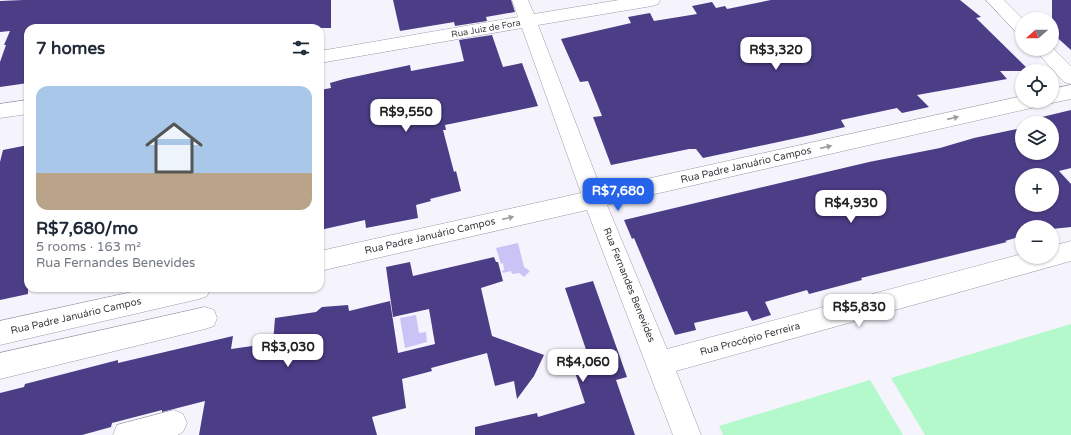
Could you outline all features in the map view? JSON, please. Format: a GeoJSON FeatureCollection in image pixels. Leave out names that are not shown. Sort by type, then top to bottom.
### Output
{"type":"FeatureCollection","features":[{"type":"Feature","properties":{"kind":"street","name":"Rua Fernandes Benevides"},"geometry":{"type":"LineString","coordinates":[[520,0],[594,199],[660,363],[686,435]]}},
{"type":"Feature","properties":{"kind":"street","name":"Rua Juiz de Fora"},"geometry":{"type":"LineString","coordinates":[[324,56],[652,0]]}},
{"type":"Feature","properties":{"kind":"street"},"geometry":{"type":"LineString","coordinates":[[994,0],[1015,21]]}},
{"type":"Feature","properties":{"kind":"street"},"geometry":{"type":"LineString","coordinates":[[1050,56],[1071,77]]}},
{"type":"Feature","properties":{"kind":"street"},"geometry":{"type":"LineString","coordinates":[[1059,95],[1071,92]]}},
{"type":"Feature","properties":{"kind":"street","name":"Rua Padre Januário Campos"},"geometry":{"type":"LineString","coordinates":[[324,260],[1015,105]]}},
{"type":"Feature","properties":{"kind":"street"},"geometry":{"type":"LineString","coordinates":[[0,111],[24,107]]}},
{"type":"Feature","properties":{"kind":"street"},"geometry":{"type":"LineString","coordinates":[[1059,254],[1071,251]]}},
{"type":"Feature","properties":{"kind":"street","name":"Rua Procópio Ferreira"},"geometry":{"type":"LineString","coordinates":[[660,363],[1023,264]]}},
{"type":"Feature","properties":{"kind":"street","name":"Rua Padre Januário Campos"},"geometry":{"type":"LineString","coordinates":[[0,333],[181,292]]}},
{"type":"Feature","properties":{"kind":"street"},"geometry":{"type":"LineString","coordinates":[[0,366],[205,318]]}},
{"type":"Feature","properties":{"kind":"street"},"geometry":{"type":"LineString","coordinates":[[127,435],[174,423]]}},
{"type":"Feature","properties":{"kind":"green space"},"geometry":{"type":"Polygon","coordinates":[[[1071,324],[1071,435],[925,435],[891,378],[1071,324]]]}},
{"type":"Feature","properties":{"kind":"green space"},"geometry":{"type":"Polygon","coordinates":[[[870,380],[903,435],[723,435],[719,426],[870,380]]]}},
{"type":"Feature","properties":{"kind":"shaded area"},"geometry":{"type":"Polygon","coordinates":[[[518,243],[524,267],[530,271],[524,277],[519,273],[512,274],[511,271],[503,273],[503,263],[501,264],[496,248],[518,243]]]}},
{"type":"Feature","properties":{"kind":"shaded area"},"geometry":{"type":"Polygon","coordinates":[[[416,315],[419,333],[426,332],[427,342],[405,348],[400,318],[416,315]]]}},
{"type":"Feature","properties":{"kind":"building"},"geometry":{"type":"Polygon","coordinates":[[[331,0],[331,28],[324,28],[324,24],[24,24],[24,84],[0,87],[0,62],[6,45],[4,45],[10,31],[0,32],[0,1],[331,0]]]}},
{"type":"Feature","properties":{"kind":"building"},"geometry":{"type":"Polygon","coordinates":[[[393,0],[511,0],[515,12],[486,17],[487,21],[455,26],[454,22],[400,31],[393,0]]]}},
{"type":"Feature","properties":{"kind":"building"},"geometry":{"type":"Polygon","coordinates":[[[771,0],[960,0],[981,17],[976,18],[1023,64],[1015,64],[1015,71],[1000,71],[1007,79],[917,95],[929,107],[902,113],[897,108],[841,120],[845,127],[703,158],[696,149],[689,149],[611,165],[593,117],[602,116],[588,81],[580,82],[561,39],[631,23],[628,17],[650,13],[654,21],[697,14],[692,6],[712,2],[716,8],[725,6],[727,9],[771,0]]]}},
{"type":"Feature","properties":{"kind":"building"},"geometry":{"type":"Polygon","coordinates":[[[1052,0],[1071,0],[1071,50],[1059,39],[1059,12],[1052,12],[1052,0]]]}},
{"type":"Feature","properties":{"kind":"building"},"geometry":{"type":"Polygon","coordinates":[[[492,35],[503,67],[522,63],[538,106],[445,125],[446,130],[443,130],[454,172],[456,171],[461,191],[430,199],[431,201],[416,205],[418,218],[366,228],[365,220],[324,229],[324,89],[331,88],[330,83],[344,79],[410,65],[411,71],[464,61],[459,40],[492,35]]]}},
{"type":"Feature","properties":{"kind":"building"},"geometry":{"type":"Polygon","coordinates":[[[1071,110],[1071,168],[1059,171],[1071,184],[1071,227],[1059,228],[1059,220],[1015,220],[1015,238],[1005,241],[1007,242],[861,278],[862,280],[809,294],[807,290],[765,302],[771,315],[752,321],[747,311],[694,323],[696,330],[675,335],[634,238],[632,239],[624,220],[869,162],[940,148],[974,138],[1015,129],[1015,160],[1059,160],[1059,116],[1046,116],[1071,110]]]}},
{"type":"Feature","properties":{"kind":"building"},"geometry":{"type":"Polygon","coordinates":[[[24,146],[24,292],[28,292],[28,294],[0,300],[0,162],[3,150],[24,146]]]}},
{"type":"Feature","properties":{"kind":"building"},"geometry":{"type":"Polygon","coordinates":[[[494,257],[496,262],[498,262],[503,281],[481,288],[492,336],[544,355],[534,376],[517,399],[514,381],[495,386],[487,353],[431,368],[432,371],[402,379],[406,408],[372,417],[377,435],[199,435],[205,401],[112,423],[111,427],[82,435],[0,435],[0,393],[24,387],[25,384],[118,360],[118,363],[233,336],[231,349],[273,343],[275,318],[316,312],[322,307],[348,305],[349,311],[390,301],[398,353],[435,344],[429,309],[393,317],[386,267],[410,262],[413,276],[494,257]]]}},
{"type":"Feature","properties":{"kind":"building"},"geometry":{"type":"Polygon","coordinates":[[[593,281],[627,377],[616,380],[635,435],[475,435],[475,427],[537,413],[538,417],[585,403],[573,366],[594,373],[565,288],[593,281]]]}}]}
